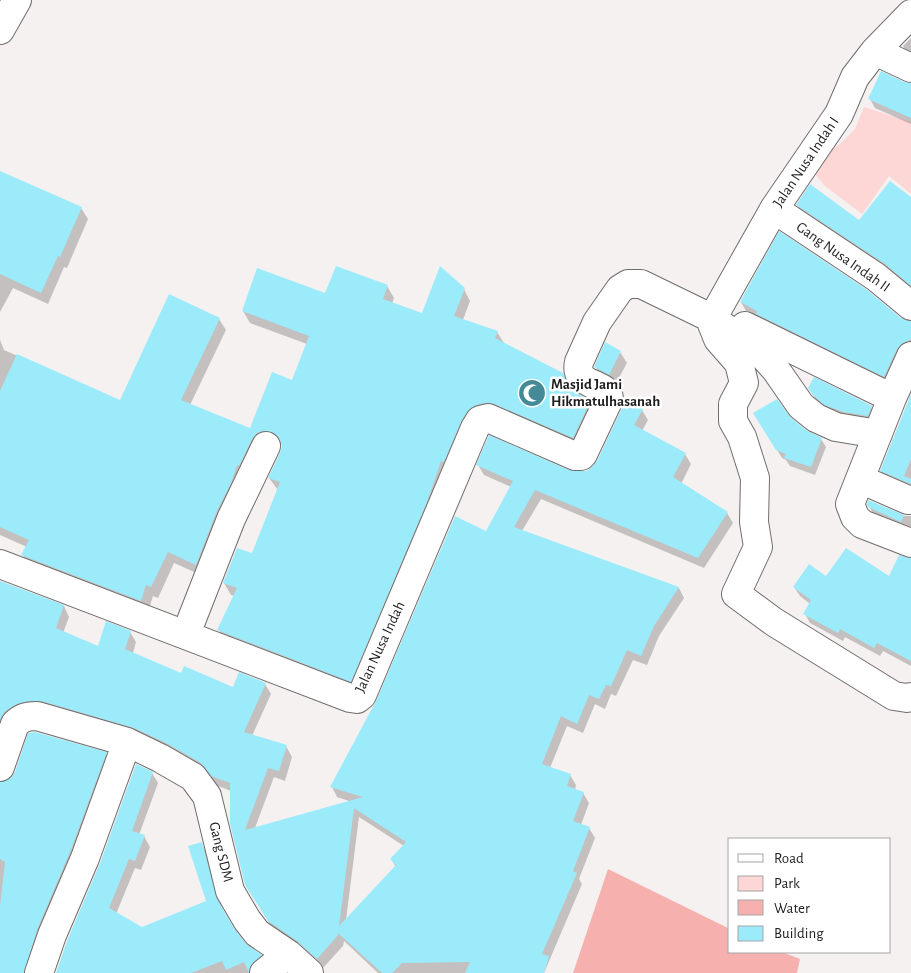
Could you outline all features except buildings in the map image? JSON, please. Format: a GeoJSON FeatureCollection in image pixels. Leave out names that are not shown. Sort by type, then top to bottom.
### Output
{"type":"FeatureCollection","features":[{"type":"Feature","properties":{"kind":"street"},"geometry":{"type":"LineString","coordinates":[[0,30],[17,0]]}},
{"type":"Feature","properties":{"kind":"street"},"geometry":{"type":"LineString","coordinates":[[908,0],[911,4]]}},
{"type":"Feature","properties":{"kind":"street","name":"Jalan Nusa Indah I"},"geometry":{"type":"LineString","coordinates":[[712,315],[774,209],[839,114],[856,77],[875,51],[911,14]]}},
{"type":"Feature","properties":{"kind":"street"},"geometry":{"type":"LineString","coordinates":[[875,51],[911,68]]}},
{"type":"Feature","properties":{"kind":"street","name":"Gang Nusa Indah II"},"geometry":{"type":"LineString","coordinates":[[774,209],[876,277],[911,306]]}},
{"type":"Feature","properties":{"kind":"street","name":"Jalan Nusa Indah"},"geometry":{"type":"LineString","coordinates":[[0,564],[350,698],[359,698],[480,420],[488,418],[575,456],[580,456],[609,396],[606,391],[581,377],[577,368],[597,322],[620,289],[628,284],[641,284],[712,315]]}},
{"type":"Feature","properties":{"kind":"street"},"geometry":{"type":"LineString","coordinates":[[712,315],[892,398]]}},
{"type":"Feature","properties":{"kind":"street"},"geometry":{"type":"LineString","coordinates":[[712,315],[758,350],[776,370],[801,406],[816,418],[836,427],[878,434]]}},
{"type":"Feature","properties":{"kind":"street"},"geometry":{"type":"LineString","coordinates":[[712,315],[718,339],[739,363],[744,383],[733,404],[733,421],[742,437],[755,478],[754,522],[758,547],[736,594],[774,622],[894,696],[911,697]]}},
{"type":"Feature","properties":{"kind":"street"},"geometry":{"type":"LineString","coordinates":[[911,356],[892,398],[850,504],[855,517],[862,524],[911,543]]}},
{"type":"Feature","properties":{"kind":"street"},"geometry":{"type":"LineString","coordinates":[[186,634],[231,518],[266,446]]}},
{"type":"Feature","properties":{"kind":"street"},"geometry":{"type":"LineString","coordinates":[[860,479],[908,500]]}},
{"type":"Feature","properties":{"kind":"street","name":"Gang SDM"},"geometry":{"type":"LineString","coordinates":[[0,767],[15,724],[28,716],[37,716],[127,742],[193,777],[207,796],[233,898],[257,933],[288,954],[310,973]]}},
{"type":"Feature","properties":{"kind":"street"},"geometry":{"type":"LineString","coordinates":[[39,973],[52,935],[85,858],[127,742]]}},
{"type":"Feature","properties":{"kind":"street"},"geometry":{"type":"LineString","coordinates":[[264,973],[288,954]]}},
{"type":"Feature","properties":{"kind":"green space"},"geometry":{"type":"Polygon","coordinates":[[[864,107],[911,122],[911,194],[889,176],[862,214],[825,186],[810,168],[820,154],[839,145],[855,129],[864,107]]]}},
{"type":"Feature","properties":{"kind":"water"},"geometry":{"type":"Polygon","coordinates":[[[608,869],[728,928],[728,953],[785,953],[800,959],[797,973],[573,973],[608,869]]]}},
{"type":"Feature","properties":{"kind":"place","name":"Masjid Jami Hikmatulhasanah"},"geometry":{"type":"Point","coordinates":[532,393]}}]}
